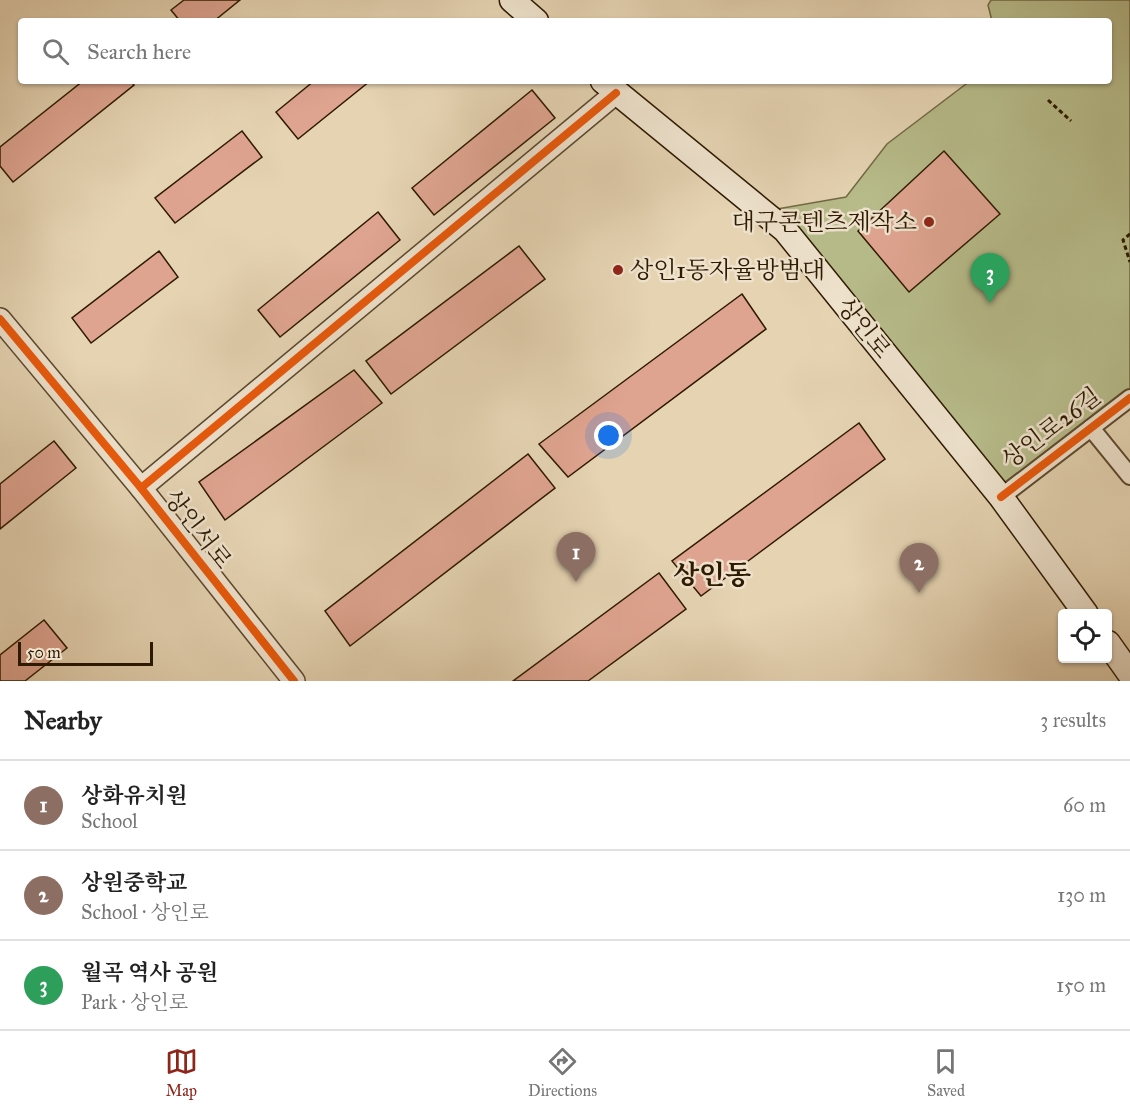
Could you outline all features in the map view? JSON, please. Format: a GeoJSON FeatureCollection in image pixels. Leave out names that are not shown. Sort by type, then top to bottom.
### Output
{"type":"FeatureCollection","features":[{"type":"Feature","properties":{"kind":"main road"},"geometry":{"type":"LineString","coordinates":[[512,0],[533,18]]}},
{"type":"Feature","properties":{"kind":"main road","name":"상인로"},"geometry":{"type":"LineString","coordinates":[[609,87],[785,230],[1001,496],[1082,609]]}},
{"type":"Feature","properties":{"kind":"main road"},"geometry":{"type":"LineString","coordinates":[[1112,650],[1130,674]]}},
{"type":"Feature","properties":{"kind":"street"},"geometry":{"type":"LineString","coordinates":[[141,488],[609,87]]}},
{"type":"Feature","properties":{"kind":"street","name":"상인서로"},"geometry":{"type":"LineString","coordinates":[[0,320],[141,488],[294,681]]}},
{"type":"Feature","properties":{"kind":"street","name":"상인로26길"},"geometry":{"type":"LineString","coordinates":[[1001,496],[1130,398]]}},
{"type":"Feature","properties":{"kind":"street"},"geometry":{"type":"LineString","coordinates":[[1091,428],[1130,476]]}},
{"type":"Feature","properties":{"kind":"path"},"geometry":{"type":"LineString","coordinates":[[1048,100],[1071,121]]}},
{"type":"Feature","properties":{"kind":"path"},"geometry":{"type":"LineString","coordinates":[[1130,234],[1123,240],[1130,262]]}},
{"type":"Feature","properties":{"kind":"green space"},"geometry":{"type":"Polygon","coordinates":[[[991,0],[1130,0],[1130,398],[1001,497],[777,209],[846,197],[887,144],[966,84],[1112,84],[1112,18],[991,18],[988,5],[991,0]]]}},
{"type":"Feature","properties":{"kind":"building"},"geometry":{"type":"Polygon","coordinates":[[[184,0],[240,0],[218,18],[178,18],[171,10],[184,0]]]}},
{"type":"Feature","properties":{"kind":"building"},"geometry":{"type":"Polygon","coordinates":[[[79,84],[134,85],[13,182],[0,166],[0,147],[79,84]]]}},
{"type":"Feature","properties":{"kind":"building"},"geometry":{"type":"Polygon","coordinates":[[[310,84],[366,84],[298,139],[276,112],[310,84]]]}},
{"type":"Feature","properties":{"kind":"building"},"geometry":{"type":"Polygon","coordinates":[[[532,90],[555,118],[434,215],[412,188],[532,90]]]}},
{"type":"Feature","properties":{"kind":"building"},"geometry":{"type":"Polygon","coordinates":[[[242,131],[262,157],[175,223],[155,198],[242,131]]]}},
{"type":"Feature","properties":{"kind":"building","name":"대구콘텐츠제작소"},"geometry":{"type":"Polygon","coordinates":[[[944,151],[1000,214],[909,292],[858,231],[944,151]]]}},
{"type":"Feature","properties":{"kind":"building"},"geometry":{"type":"Polygon","coordinates":[[[378,212],[400,240],[280,337],[258,310],[378,212]]]}},
{"type":"Feature","properties":{"kind":"building"},"geometry":{"type":"Polygon","coordinates":[[[519,246],[545,279],[391,394],[366,361],[519,246]]]}},
{"type":"Feature","properties":{"kind":"building"},"geometry":{"type":"Polygon","coordinates":[[[159,251],[178,277],[91,343],[72,318],[159,251]]]}},
{"type":"Feature","properties":{"kind":"building"},"geometry":{"type":"Polygon","coordinates":[[[742,294],[766,329],[568,477],[539,444],[742,294]]]}},
{"type":"Feature","properties":{"kind":"building"},"geometry":{"type":"Polygon","coordinates":[[[354,370],[382,403],[225,520],[199,482],[354,370]]]}},
{"type":"Feature","properties":{"kind":"building"},"geometry":{"type":"Polygon","coordinates":[[[859,423],[885,459],[701,596],[672,561],[859,423]]]}},
{"type":"Feature","properties":{"kind":"building"},"geometry":{"type":"Polygon","coordinates":[[[54,441],[76,468],[0,529],[0,484],[54,441]]]}},
{"type":"Feature","properties":{"kind":"building"},"geometry":{"type":"Polygon","coordinates":[[[528,454],[555,488],[350,646],[325,611],[528,454]]]}},
{"type":"Feature","properties":{"kind":"building"},"geometry":{"type":"Polygon","coordinates":[[[659,573],[686,609],[588,681],[513,681],[659,573]]]}},
{"type":"Feature","properties":{"kind":"building"},"geometry":{"type":"Polygon","coordinates":[[[44,620],[67,648],[25,681],[0,681],[0,655],[44,620]]]}},
{"type":"Feature","properties":{"kind":"cycle path"},"geometry":{"type":"LineString","coordinates":[[141,488],[616,93]]}},
{"type":"Feature","properties":{"kind":"cycle path"},"geometry":{"type":"LineString","coordinates":[[0,319],[141,488],[294,681]]}},
{"type":"Feature","properties":{"kind":"cycle path"},"geometry":{"type":"LineString","coordinates":[[1001,497],[1130,398]]}},
{"type":"Feature","properties":{"kind":"place","name":"대구콘텐츠제작소"},"geometry":{"type":"Point","coordinates":[929,222]}},
{"type":"Feature","properties":{"kind":"place","name":"상인1동자율방범대"},"geometry":{"type":"Point","coordinates":[618,270]}},
{"type":"Feature","properties":{"kind":"place","name":"월곡 역사 공원"},"geometry":{"type":"Point","coordinates":[990,303]}},
{"type":"Feature","properties":{"kind":"place","name":"상화유치원"},"geometry":{"type":"Point","coordinates":[576,582]}},
{"type":"Feature","properties":{"kind":"place","name":"상원중학교"},"geometry":{"type":"Point","coordinates":[919,593]}},
{"type":"Feature","properties":{"kind":"district","name":"상인동"},"geometry":{"type":"Point","coordinates":[712,575]}}]}
